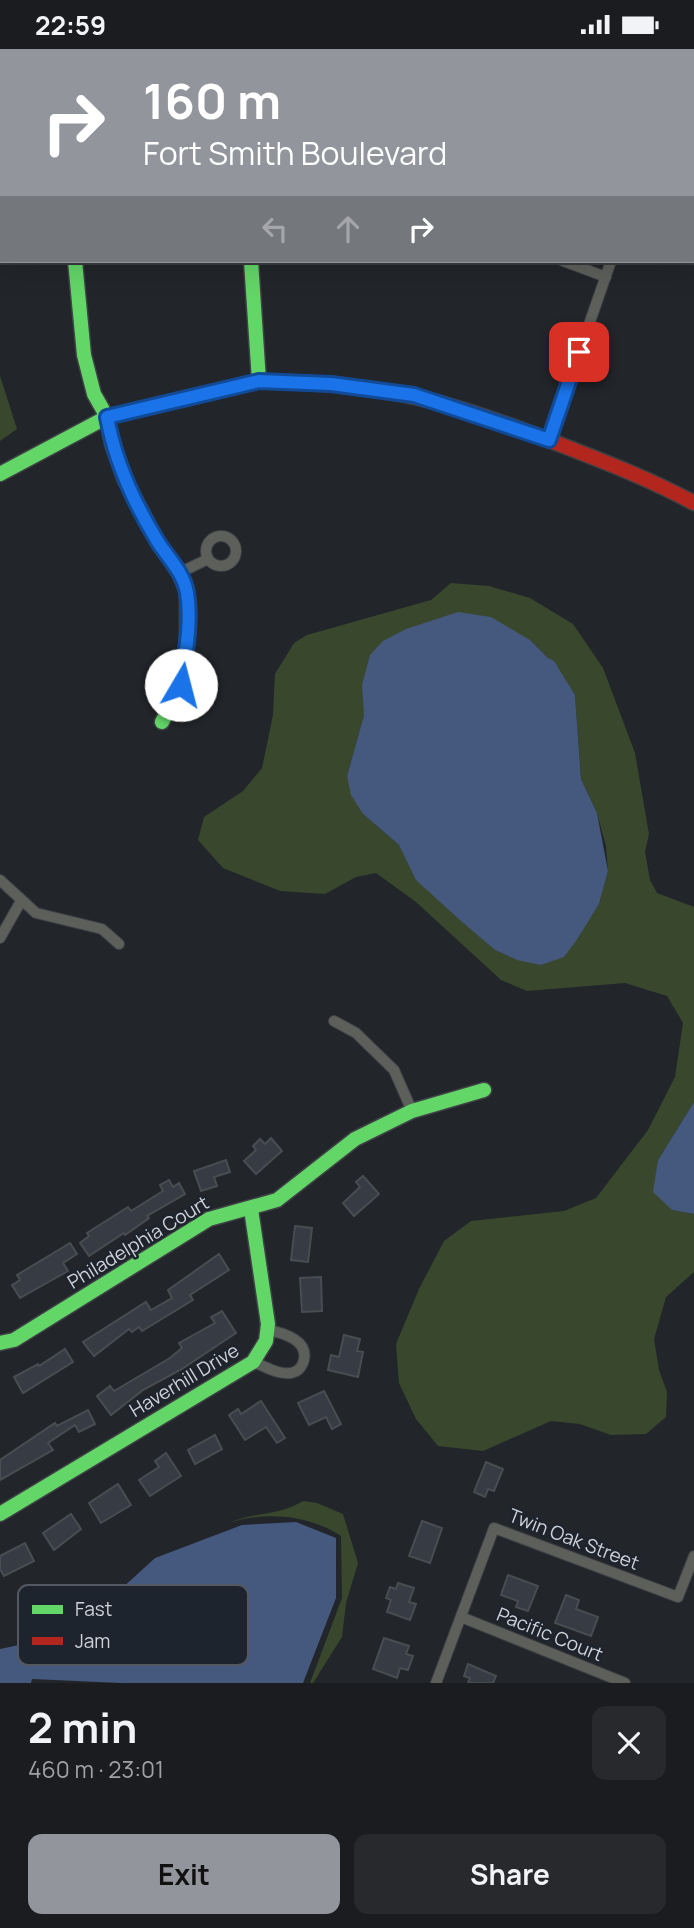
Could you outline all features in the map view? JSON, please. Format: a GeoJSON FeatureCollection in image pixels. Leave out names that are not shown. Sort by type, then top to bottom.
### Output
{"type":"FeatureCollection","features":[{"type":"Feature","properties":{"kind":"street"},"geometry":{"type":"LineString","coordinates":[[75,263],[84,355],[94,394],[107,417],[112,445],[124,478],[158,541],[179,573],[187,592],[187,639],[181,685],[162,722]]}},
{"type":"Feature","properties":{"kind":"street"},"geometry":{"type":"LineString","coordinates":[[251,263],[259,381]]}},
{"type":"Feature","properties":{"kind":"street"},"geometry":{"type":"LineString","coordinates":[[568,263],[606,277]]}},
{"type":"Feature","properties":{"kind":"street"},"geometry":{"type":"LineString","coordinates":[[549,440],[610,263]]}},
{"type":"Feature","properties":{"kind":"street"},"geometry":{"type":"LineString","coordinates":[[0,474],[107,417],[259,381],[331,384],[414,395],[549,440],[646,477],[694,503]]}},
{"type":"Feature","properties":{"kind":"street"},"geometry":{"type":"LineString","coordinates":[[179,573],[208,559]]}},
{"type":"Feature","properties":{"kind":"street"},"geometry":{"type":"LineString","coordinates":[[0,880],[36,913],[102,929],[119,944]]}},
{"type":"Feature","properties":{"kind":"street"},"geometry":{"type":"LineString","coordinates":[[0,938],[21,901]]}},
{"type":"Feature","properties":{"kind":"street"},"geometry":{"type":"LineString","coordinates":[[334,1021],[356,1033],[394,1070],[412,1111]]}},
{"type":"Feature","properties":{"kind":"street","name":"Philadelphia Court"},"geometry":{"type":"LineString","coordinates":[[0,1343],[14,1340],[209,1219],[277,1200],[355,1139],[412,1111],[484,1090]]}},
{"type":"Feature","properties":{"kind":"street"},"geometry":{"type":"LineString","coordinates":[[251,1209],[268,1330],[288,1335],[303,1347],[305,1352],[302,1366],[297,1371],[283,1373],[253,1361]]}},
{"type":"Feature","properties":{"kind":"street","name":"Haverhill Drive"},"geometry":{"type":"LineString","coordinates":[[0,1514],[253,1361],[266,1341],[268,1330]]}},
{"type":"Feature","properties":{"kind":"street","name":"Twin Oak Street"},"geometry":{"type":"LineString","coordinates":[[436,1683],[494,1528],[678,1597],[694,1556]]}},
{"type":"Feature","properties":{"kind":"street","name":"Pacific Court"},"geometry":{"type":"LineString","coordinates":[[461,1617],[625,1683]]}},
{"type":"Feature","properties":{"kind":"green space"},"geometry":{"type":"Polygon","coordinates":[[[0,376],[17,429],[0,441],[0,376]]]}},
{"type":"Feature","properties":{"kind":"green space"},"geometry":{"type":"Polygon","coordinates":[[[451,583],[489,586],[530,598],[573,624],[603,668],[635,753],[649,834],[645,852],[650,880],[657,893],[694,907],[694,1102],[658,1160],[672,1210],[694,1214],[694,1272],[666,1297],[654,1339],[659,1370],[667,1392],[666,1417],[646,1434],[611,1435],[580,1424],[551,1421],[483,1451],[438,1446],[416,1419],[399,1383],[396,1344],[419,1289],[444,1241],[471,1221],[564,1211],[596,1198],[648,1130],[675,1077],[683,1023],[667,996],[625,983],[527,991],[501,980],[416,902],[376,873],[356,877],[325,894],[280,891],[223,868],[198,840],[204,817],[243,791],[262,768],[273,715],[275,674],[294,643],[307,635],[431,600],[451,583]],[[530,640],[364,715],[347,776],[363,814],[399,845],[441,901],[495,950],[517,960],[564,957],[599,904],[608,871],[606,846],[597,813],[581,779],[575,695],[548,658],[530,640]]]}},
{"type":"Feature","properties":{"kind":"green space"},"geometry":{"type":"Polygon","coordinates":[[[303,1501],[317,1503],[343,1514],[358,1563],[346,1603],[342,1637],[313,1683],[310,1683],[342,1598],[341,1536],[315,1523],[286,1517],[257,1517],[229,1523],[248,1517],[285,1509],[303,1501]]]}},
{"type":"Feature","properties":{"kind":"water"},"geometry":{"type":"Polygon","coordinates":[[[458,612],[491,617],[530,640],[554,661],[575,695],[581,779],[597,813],[608,871],[599,904],[576,941],[564,957],[541,965],[517,960],[495,950],[461,921],[416,880],[399,845],[363,814],[351,795],[347,776],[364,715],[362,685],[370,655],[383,641],[406,629],[458,612]]]}},
{"type":"Feature","properties":{"kind":"water"},"geometry":{"type":"Polygon","coordinates":[[[694,1102],[694,1214],[672,1210],[653,1192],[658,1160],[694,1102]]]}},
{"type":"Feature","properties":{"kind":"water"},"geometry":{"type":"Polygon","coordinates":[[[296,1522],[336,1538],[336,1598],[303,1683],[121,1683],[32,1679],[31,1683],[0,1683],[0,1649],[18,1645],[18,1665],[248,1665],[248,1585],[125,1585],[155,1558],[242,1525],[296,1522]]]}},
{"type":"Feature","properties":{"kind":"building"},"geometry":{"type":"Polygon","coordinates":[[[271,1138],[282,1151],[256,1174],[244,1161],[256,1150],[253,1146],[260,1139],[265,1144],[271,1138]]]}},
{"type":"Feature","properties":{"kind":"building"},"geometry":{"type":"Polygon","coordinates":[[[226,1160],[230,1172],[214,1177],[217,1186],[201,1191],[194,1171],[226,1160]]]}},
{"type":"Feature","properties":{"kind":"building"},"geometry":{"type":"Polygon","coordinates":[[[363,1176],[379,1194],[354,1216],[343,1203],[360,1187],[356,1182],[363,1176]]]}},
{"type":"Feature","properties":{"kind":"building"},"geometry":{"type":"Polygon","coordinates":[[[169,1180],[173,1187],[179,1183],[185,1194],[147,1216],[149,1218],[125,1235],[124,1233],[89,1256],[80,1243],[89,1236],[87,1233],[128,1207],[131,1211],[163,1191],[160,1185],[169,1180]]]}},
{"type":"Feature","properties":{"kind":"building"},"geometry":{"type":"Polygon","coordinates":[[[295,1226],[312,1228],[308,1262],[291,1260],[295,1226]]]}},
{"type":"Feature","properties":{"kind":"building"},"geometry":{"type":"Polygon","coordinates":[[[70,1243],[77,1254],[63,1263],[68,1271],[20,1298],[12,1285],[20,1280],[17,1275],[70,1243]]]}},
{"type":"Feature","properties":{"kind":"building"},"geometry":{"type":"Polygon","coordinates":[[[219,1254],[229,1270],[190,1295],[193,1300],[142,1331],[139,1327],[132,1332],[129,1329],[94,1356],[83,1342],[146,1302],[151,1310],[172,1298],[168,1290],[219,1254]]]}},
{"type":"Feature","properties":{"kind":"building"},"geometry":{"type":"Polygon","coordinates":[[[321,1277],[322,1311],[302,1312],[300,1278],[321,1277]]]}},
{"type":"Feature","properties":{"kind":"building"},"geometry":{"type":"Polygon","coordinates":[[[222,1311],[236,1333],[182,1369],[143,1390],[111,1415],[97,1396],[110,1386],[114,1391],[170,1358],[182,1348],[179,1343],[215,1323],[211,1317],[222,1311]]]}},
{"type":"Feature","properties":{"kind":"building"},"geometry":{"type":"Polygon","coordinates":[[[344,1335],[360,1339],[357,1351],[363,1352],[358,1377],[328,1370],[331,1355],[339,1357],[344,1335]]]}},
{"type":"Feature","properties":{"kind":"building"},"geometry":{"type":"Polygon","coordinates":[[[65,1349],[73,1362],[23,1393],[14,1377],[38,1364],[39,1366],[65,1349]]]}},
{"type":"Feature","properties":{"kind":"building"},"geometry":{"type":"Polygon","coordinates":[[[324,1391],[341,1424],[332,1429],[326,1417],[309,1425],[298,1403],[324,1391]]]}},
{"type":"Feature","properties":{"kind":"building"},"geometry":{"type":"Polygon","coordinates":[[[261,1401],[285,1438],[277,1443],[266,1427],[245,1440],[229,1415],[238,1409],[241,1414],[261,1401]]]}},
{"type":"Feature","properties":{"kind":"building"},"geometry":{"type":"Polygon","coordinates":[[[88,1410],[95,1424],[79,1432],[75,1425],[48,1443],[53,1450],[0,1480],[0,1460],[55,1423],[57,1426],[88,1410]]]}},
{"type":"Feature","properties":{"kind":"building"},"geometry":{"type":"Polygon","coordinates":[[[215,1435],[222,1449],[195,1464],[188,1450],[215,1435]]]}},
{"type":"Feature","properties":{"kind":"building"},"geometry":{"type":"Polygon","coordinates":[[[166,1453],[181,1476],[150,1496],[139,1480],[159,1467],[155,1461],[166,1453]]]}},
{"type":"Feature","properties":{"kind":"building"},"geometry":{"type":"Polygon","coordinates":[[[486,1462],[503,1469],[494,1491],[488,1489],[485,1497],[474,1492],[486,1462]]]}},
{"type":"Feature","properties":{"kind":"building"},"geometry":{"type":"Polygon","coordinates":[[[118,1484],[131,1505],[101,1523],[89,1503],[118,1484]]]}},
{"type":"Feature","properties":{"kind":"building"},"geometry":{"type":"Polygon","coordinates":[[[71,1514],[81,1529],[54,1550],[43,1533],[71,1514]]]}},
{"type":"Feature","properties":{"kind":"building"},"geometry":{"type":"Polygon","coordinates":[[[422,1521],[442,1528],[430,1563],[409,1556],[422,1521]]]}},
{"type":"Feature","properties":{"kind":"building"},"geometry":{"type":"Polygon","coordinates":[[[25,1543],[34,1561],[4,1576],[0,1569],[0,1556],[25,1543]]]}},
{"type":"Feature","properties":{"kind":"building"},"geometry":{"type":"Polygon","coordinates":[[[508,1575],[538,1586],[528,1611],[516,1607],[518,1601],[501,1595],[508,1575]]]}},
{"type":"Feature","properties":{"kind":"building"},"geometry":{"type":"Polygon","coordinates":[[[398,1583],[414,1588],[409,1602],[416,1604],[410,1620],[387,1612],[391,1600],[386,1598],[390,1587],[396,1589],[398,1583]]]}},
{"type":"Feature","properties":{"kind":"building"},"geometry":{"type":"Polygon","coordinates":[[[566,1595],[579,1600],[576,1609],[598,1617],[591,1636],[555,1623],[566,1595]]]}},
{"type":"Feature","properties":{"kind":"building"},"geometry":{"type":"Polygon","coordinates":[[[384,1638],[409,1646],[406,1654],[413,1656],[408,1670],[400,1668],[397,1678],[373,1669],[384,1638]]]}},
{"type":"Feature","properties":{"kind":"building"},"geometry":{"type":"Polygon","coordinates":[[[468,1664],[496,1676],[493,1683],[468,1683],[470,1678],[464,1676],[468,1664]]]}},
{"type":"Feature","properties":{"kind":"traffic: fast"},"geometry":{"type":"LineString","coordinates":[[75,263],[84,355],[94,394],[107,417],[112,444],[124,478],[157,541],[179,573],[187,592],[187,639],[181,685],[162,722]]}},
{"type":"Feature","properties":{"kind":"traffic: fast"},"geometry":{"type":"LineString","coordinates":[[251,263],[259,381]]}},
{"type":"Feature","properties":{"kind":"traffic: fast"},"geometry":{"type":"LineString","coordinates":[[0,474],[107,417],[259,381],[331,384],[376,390]]}},
{"type":"Feature","properties":{"kind":"traffic: fast"},"geometry":{"type":"LineString","coordinates":[[0,1343],[14,1340],[209,1219],[277,1200],[355,1139],[412,1111],[484,1090]]}},
{"type":"Feature","properties":{"kind":"traffic: fast"},"geometry":{"type":"LineString","coordinates":[[0,1514],[253,1362],[266,1341],[268,1324],[251,1209]]}},
{"type":"Feature","properties":{"kind":"traffic: jam"},"geometry":{"type":"LineString","coordinates":[[376,390],[443,404],[508,425],[624,470],[694,503]]}},
{"type":"Feature","properties":{"kind":"route"},"geometry":{"type":"LineString","coordinates":[[181,685],[187,639],[187,592],[179,573],[158,541],[124,478],[112,445],[107,417],[259,381],[331,384],[414,395],[499,421],[549,440],[579,352]]}}]}
